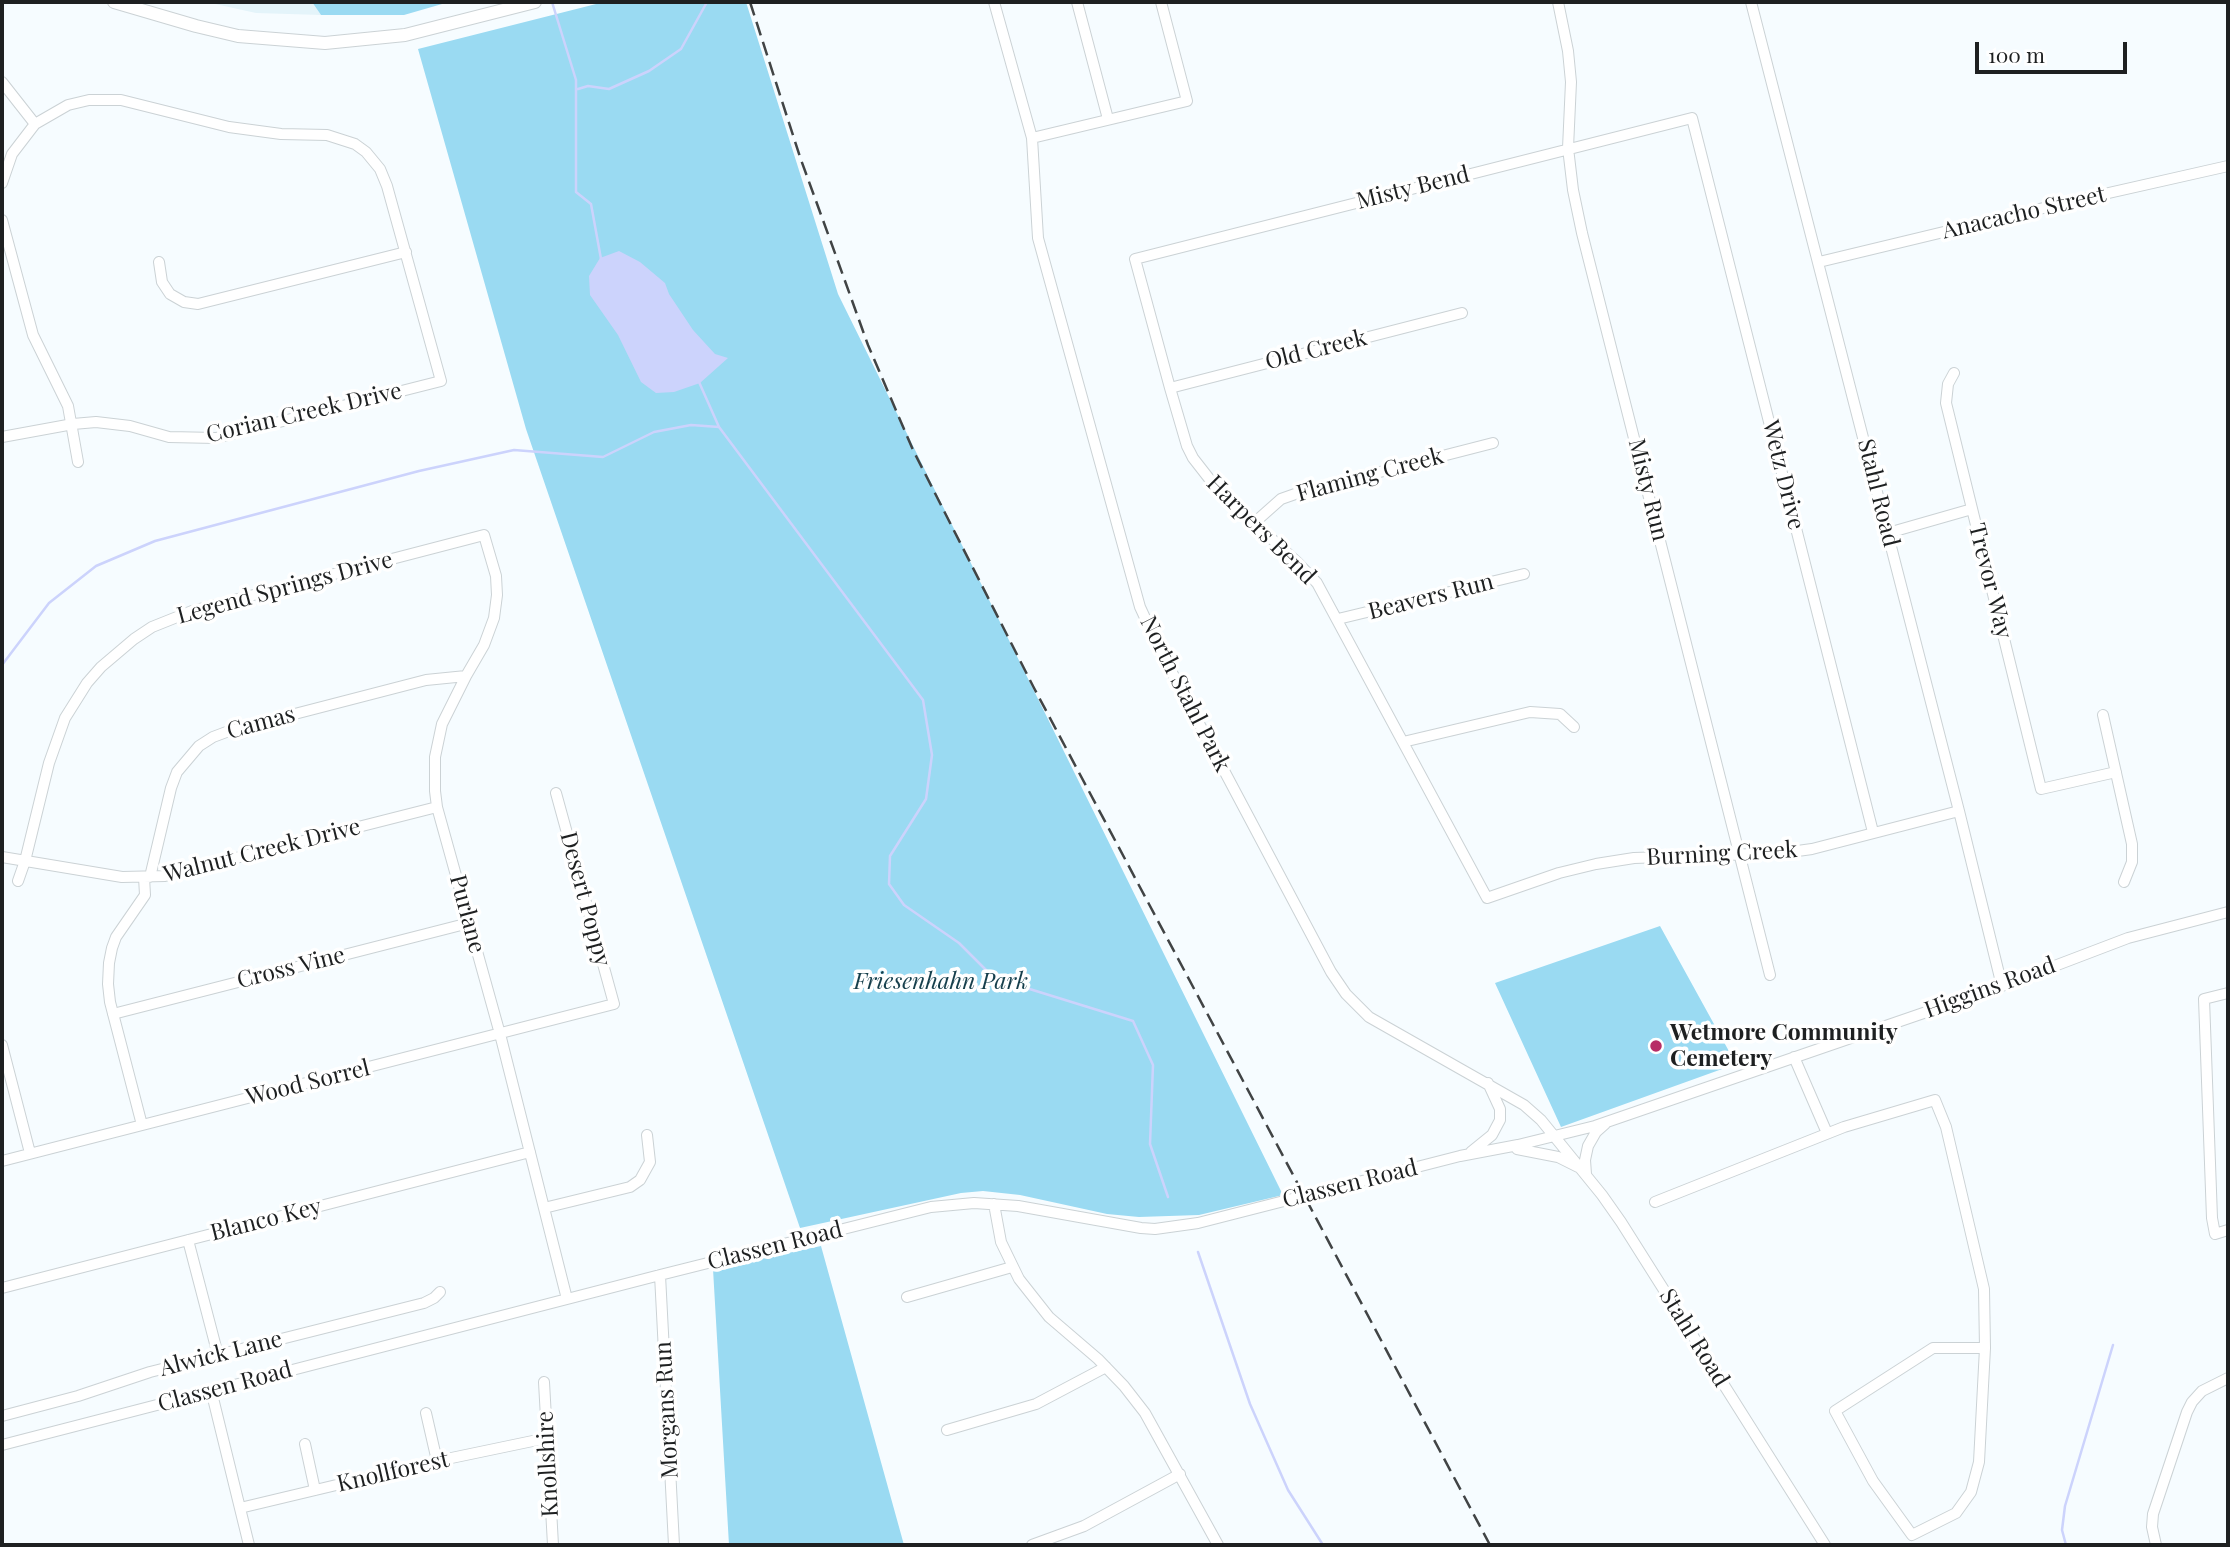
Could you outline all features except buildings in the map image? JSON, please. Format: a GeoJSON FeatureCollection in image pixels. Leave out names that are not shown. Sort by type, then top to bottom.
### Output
{"type":"FeatureCollection","features":[{"type":"Feature","properties":{"kind":"main road"},"geometry":{"type":"LineString","coordinates":[[114,2],[238,36],[312,43],[405,35],[535,2]]}},
{"type":"Feature","properties":{"kind":"street","name":"North Stahl Park"},"geometry":{"type":"LineString","coordinates":[[994,2],[1032,138],[1038,238],[1146,624],[1331,972],[1346,994],[1369,1017],[1397,1035],[1524,1105],[1555,1136]]}},
{"type":"Feature","properties":{"kind":"street"},"geometry":{"type":"LineString","coordinates":[[1077,2],[1108,119]]}},
{"type":"Feature","properties":{"kind":"street"},"geometry":{"type":"LineString","coordinates":[[1032,138],[1187,101],[1161,2]]}},
{"type":"Feature","properties":{"kind":"street","name":"Misty Run"},"geometry":{"type":"LineString","coordinates":[[1558,2],[1568,51],[1571,82],[1569,148],[1573,190],[1582,233],[1770,975]]}},
{"type":"Feature","properties":{"kind":"street","name":"Stahl Road"},"geometry":{"type":"LineString","coordinates":[[1751,2],[2002,986]]}},
{"type":"Feature","properties":{"kind":"street"},"geometry":{"type":"LineString","coordinates":[[2,82],[36,124]]}},
{"type":"Feature","properties":{"kind":"street"},"geometry":{"type":"LineString","coordinates":[[2,183],[12,154],[36,124],[48,114],[89,100],[111,99],[229,127],[341,138],[366,152],[380,169],[405,252],[198,304],[184,302],[170,294],[162,282],[159,262]]}},
{"type":"Feature","properties":{"kind":"street","name":"Misty Bend"},"geometry":{"type":"LineString","coordinates":[[1135,259],[1692,118]]}},
{"type":"Feature","properties":{"kind":"street","name":"Wetz Drive"},"geometry":{"type":"LineString","coordinates":[[1692,118],[1873,832]]}},
{"type":"Feature","properties":{"kind":"street","name":"Anacacho Street"},"geometry":{"type":"LineString","coordinates":[[1819,262],[2228,166]]}},
{"type":"Feature","properties":{"kind":"street"},"geometry":{"type":"LineString","coordinates":[[2,220],[33,335],[61,390],[73,424],[78,462]]}},
{"type":"Feature","properties":{"kind":"street","name":"Corian Creek Drive"},"geometry":{"type":"LineString","coordinates":[[2,438],[73,424],[113,424],[185,439],[216,438],[441,380],[405,252]]}},
{"type":"Feature","properties":{"kind":"street","name":"Harpers Bend"},"geometry":{"type":"LineString","coordinates":[[1135,259],[1187,446],[1201,471],[1218,490],[1307,572],[1325,595],[1486,898]]}},
{"type":"Feature","properties":{"kind":"street","name":"Old Creek"},"geometry":{"type":"LineString","coordinates":[[1170,387],[1462,313]]}},
{"type":"Feature","properties":{"kind":"street","name":"Trevor Way"},"geometry":{"type":"LineString","coordinates":[[1954,373],[1948,384],[1946,403],[2041,789],[2116,772]]}},
{"type":"Feature","properties":{"kind":"street","name":"Flaming Creek"},"geometry":{"type":"LineString","coordinates":[[1254,523],[1281,499],[1298,493],[1493,443]]}},
{"type":"Feature","properties":{"kind":"street"},"geometry":{"type":"LineString","coordinates":[[1888,533],[1972,509]]}},
{"type":"Feature","properties":{"kind":"street","name":"Purlane"},"geometry":{"type":"LineString","coordinates":[[484,536],[494,565],[497,595],[494,618],[484,645],[449,709],[438,741],[434,774],[437,807],[568,1299]]}},
{"type":"Feature","properties":{"kind":"street","name":"Legend Springs Drive"},"geometry":{"type":"LineString","coordinates":[[18,881],[49,763],[65,718],[87,683],[101,667],[134,639],[152,627],[192,611],[484,536]]}},
{"type":"Feature","properties":{"kind":"street","name":"Beavers Run"},"geometry":{"type":"LineString","coordinates":[[1338,620],[1524,575]]}},
{"type":"Feature","properties":{"kind":"street","name":"Camas"},"geometry":{"type":"LineString","coordinates":[[142,1125],[113,1014],[108,984],[109,963],[116,937],[145,895],[147,877],[177,772],[199,746],[229,731],[426,680],[466,676]]}},
{"type":"Feature","properties":{"kind":"street"},"geometry":{"type":"LineString","coordinates":[[1404,742],[1530,712],[1560,714],[1574,727]]}},
{"type":"Feature","properties":{"kind":"street"},"geometry":{"type":"LineString","coordinates":[[2103,715],[2132,844],[2132,862],[2124,882]]}},
{"type":"Feature","properties":{"kind":"street","name":"Desert Poppy"},"geometry":{"type":"LineString","coordinates":[[556,793],[614,1004]]}},
{"type":"Feature","properties":{"kind":"street","name":"Walnut Creek Drive"},"geometry":{"type":"LineString","coordinates":[[2,857],[104,875],[147,877],[184,872],[437,807]]}},
{"type":"Feature","properties":{"kind":"street","name":"Burning Creek"},"geometry":{"type":"LineString","coordinates":[[1486,898],[1559,873],[1596,864],[1634,858],[1783,853],[1812,849],[1959,811]]}},
{"type":"Feature","properties":{"kind":"street","name":"Higgins Road"},"geometry":{"type":"LineString","coordinates":[[1555,1136],[1608,1122],[2002,986],[2128,938],[2228,912]]}},
{"type":"Feature","properties":{"kind":"street","name":"Cross Vine"},"geometry":{"type":"LineString","coordinates":[[113,1014],[469,923]]}},
{"type":"Feature","properties":{"kind":"street"},"geometry":{"type":"LineString","coordinates":[[2228,993],[2203,999],[2212,1218],[2216,1234],[2228,1230]]}},
{"type":"Feature","properties":{"kind":"street","name":"Wood Sorrel"},"geometry":{"type":"LineString","coordinates":[[2,1161],[614,1004]]}},
{"type":"Feature","properties":{"kind":"street"},"geometry":{"type":"LineString","coordinates":[[2,1045],[30,1153]]}},
{"type":"Feature","properties":{"kind":"street"},"geometry":{"type":"LineString","coordinates":[[1794,1057],[1827,1133]]}},
{"type":"Feature","properties":{"kind":"street"},"geometry":{"type":"LineString","coordinates":[[1469,1154],[1492,1135],[1500,1121],[1500,1109],[1488,1083]]}},
{"type":"Feature","properties":{"kind":"street"},"geometry":{"type":"LineString","coordinates":[[1655,1202],[1827,1133],[1935,1100],[1945,1127],[1984,1289],[1985,1348],[1979,1462],[1971,1492],[1956,1513],[1912,1535],[1873,1481],[1835,1411],[1933,1348],[1985,1348]]}},
{"type":"Feature","properties":{"kind":"street"},"geometry":{"type":"LineString","coordinates":[[1507,1147],[1549,1154],[1584,1172],[1588,1146],[1596,1132],[1608,1122]]}},
{"type":"Feature","properties":{"kind":"street"},"geometry":{"type":"LineString","coordinates":[[544,1208],[631,1187],[640,1180],[650,1162],[646,1135]]}},
{"type":"Feature","properties":{"kind":"street","name":"Stahl Road"},"geometry":{"type":"LineString","coordinates":[[1555,1136],[1621,1222],[1825,1545]]}},
{"type":"Feature","properties":{"kind":"street","name":"Classen Road"},"geometry":{"type":"LineString","coordinates":[[2,1445],[931,1208],[974,1203],[994,1204],[1045,1210],[1102,1223],[1164,1228],[1198,1223],[1469,1154],[1555,1136]]}},
{"type":"Feature","properties":{"kind":"street","name":"Blanco Key"},"geometry":{"type":"LineString","coordinates":[[2,1288],[530,1152]]}},
{"type":"Feature","properties":{"kind":"street"},"geometry":{"type":"LineString","coordinates":[[994,1204],[998,1234],[1012,1267],[1033,1299],[1049,1317],[1106,1367],[1145,1413],[1218,1545]]}},
{"type":"Feature","properties":{"kind":"street"},"geometry":{"type":"LineString","coordinates":[[188,1240],[218,1355]]}},
{"type":"Feature","properties":{"kind":"street"},"geometry":{"type":"LineString","coordinates":[[907,1297],[1012,1267]]}},
{"type":"Feature","properties":{"kind":"street","name":"Morgans Run"},"geometry":{"type":"LineString","coordinates":[[660,1275],[674,1545]]}},
{"type":"Feature","properties":{"kind":"street","name":"Alwick Lane"},"geometry":{"type":"LineString","coordinates":[[2,1416],[78,1396],[150,1372],[424,1303],[440,1292]]}},
{"type":"Feature","properties":{"kind":"street"},"geometry":{"type":"LineString","coordinates":[[947,1430],[1036,1404],[1106,1367]]}},
{"type":"Feature","properties":{"kind":"street"},"geometry":{"type":"LineString","coordinates":[[2156,1545],[2152,1527],[2153,1514],[2187,1412],[2202,1391],[2228,1378]]}},
{"type":"Feature","properties":{"kind":"street","name":"Knollshire"},"geometry":{"type":"LineString","coordinates":[[544,1382],[553,1545]]}},
{"type":"Feature","properties":{"kind":"street"},"geometry":{"type":"LineString","coordinates":[[211,1390],[249,1545]]}},
{"type":"Feature","properties":{"kind":"street"},"geometry":{"type":"LineString","coordinates":[[426,1413],[438,1461]]}},
{"type":"Feature","properties":{"kind":"street","name":"Knollforest"},"geometry":{"type":"LineString","coordinates":[[240,1508],[547,1438]]}},
{"type":"Feature","properties":{"kind":"street"},"geometry":{"type":"LineString","coordinates":[[304,1444],[315,1490]]}},
{"type":"Feature","properties":{"kind":"street"},"geometry":{"type":"LineString","coordinates":[[1032,1545],[1084,1526],[1180,1474]]}},
{"type":"Feature","properties":{"kind":"shaded area"},"geometry":{"type":"Polygon","coordinates":[[[206,2],[312,2],[321,15],[256,13],[206,2]]]}},
{"type":"Feature","properties":{"kind":"shaded area"},"geometry":{"type":"Polygon","coordinates":[[[619,251],[640,262],[665,283],[669,294],[693,330],[715,354],[728,358],[700,383],[674,392],[656,393],[641,382],[618,335],[590,295],[589,276],[600,258],[619,251]]]}},
{"type":"Feature","properties":{"kind":"green space"},"geometry":{"type":"Polygon","coordinates":[[[312,2],[449,2],[404,15],[321,15],[312,2]]]}},
{"type":"Feature","properties":{"kind":"green space","name":"Friesenhahn Park"},"geometry":{"type":"Polygon","coordinates":[[[604,2],[746,2],[838,294],[1283,1195],[1199,1215],[1139,1217],[1107,1214],[1020,1195],[983,1191],[961,1193],[800,1228],[526,429],[418,49],[604,2]]]}},
{"type":"Feature","properties":{"kind":"green space"},"geometry":{"type":"Polygon","coordinates":[[[1660,926],[1736,1064],[1561,1127],[1495,983],[1660,926]]]}},
{"type":"Feature","properties":{"kind":"green space"},"geometry":{"type":"Polygon","coordinates":[[[821,1246],[904,1545],[729,1545],[713,1269],[821,1246]]]}},
{"type":"Feature","properties":{"kind":"waterway"},"geometry":{"type":"LineString","coordinates":[[552,2],[576,80],[576,192],[591,204],[601,259]]}},
{"type":"Feature","properties":{"kind":"waterway"},"geometry":{"type":"LineString","coordinates":[[578,89],[588,86],[609,89],[649,71],[681,49],[707,2]]}},
{"type":"Feature","properties":{"kind":"waterway"},"geometry":{"type":"LineString","coordinates":[[699,382],[719,427],[923,700],[932,755],[926,799],[890,856],[889,884],[904,905],[959,943],[994,978],[1133,1021],[1153,1065],[1150,1144],[1168,1197]]}},
{"type":"Feature","properties":{"kind":"waterway"},"geometry":{"type":"LineString","coordinates":[[2,665],[49,603],[96,566],[155,541],[419,471],[514,450],[603,457],[654,432],[691,425],[719,427]]}},
{"type":"Feature","properties":{"kind":"waterway"},"geometry":{"type":"LineString","coordinates":[[1198,1252],[1250,1404],[1288,1490],[1323,1545]]}},
{"type":"Feature","properties":{"kind":"waterway"},"geometry":{"type":"LineString","coordinates":[[2066,1545],[2062,1530],[2065,1506],[2113,1345]]}},
{"type":"Feature","properties":{"kind":"railway"},"geometry":{"type":"LineString","coordinates":[[750,2],[800,157],[868,345],[913,450],[1034,688],[1490,1545]]}},
{"type":"Feature","properties":{"kind":"place","name":"Wetmore Community Cemetery"},"geometry":{"type":"Point","coordinates":[1656,1046]}}]}
